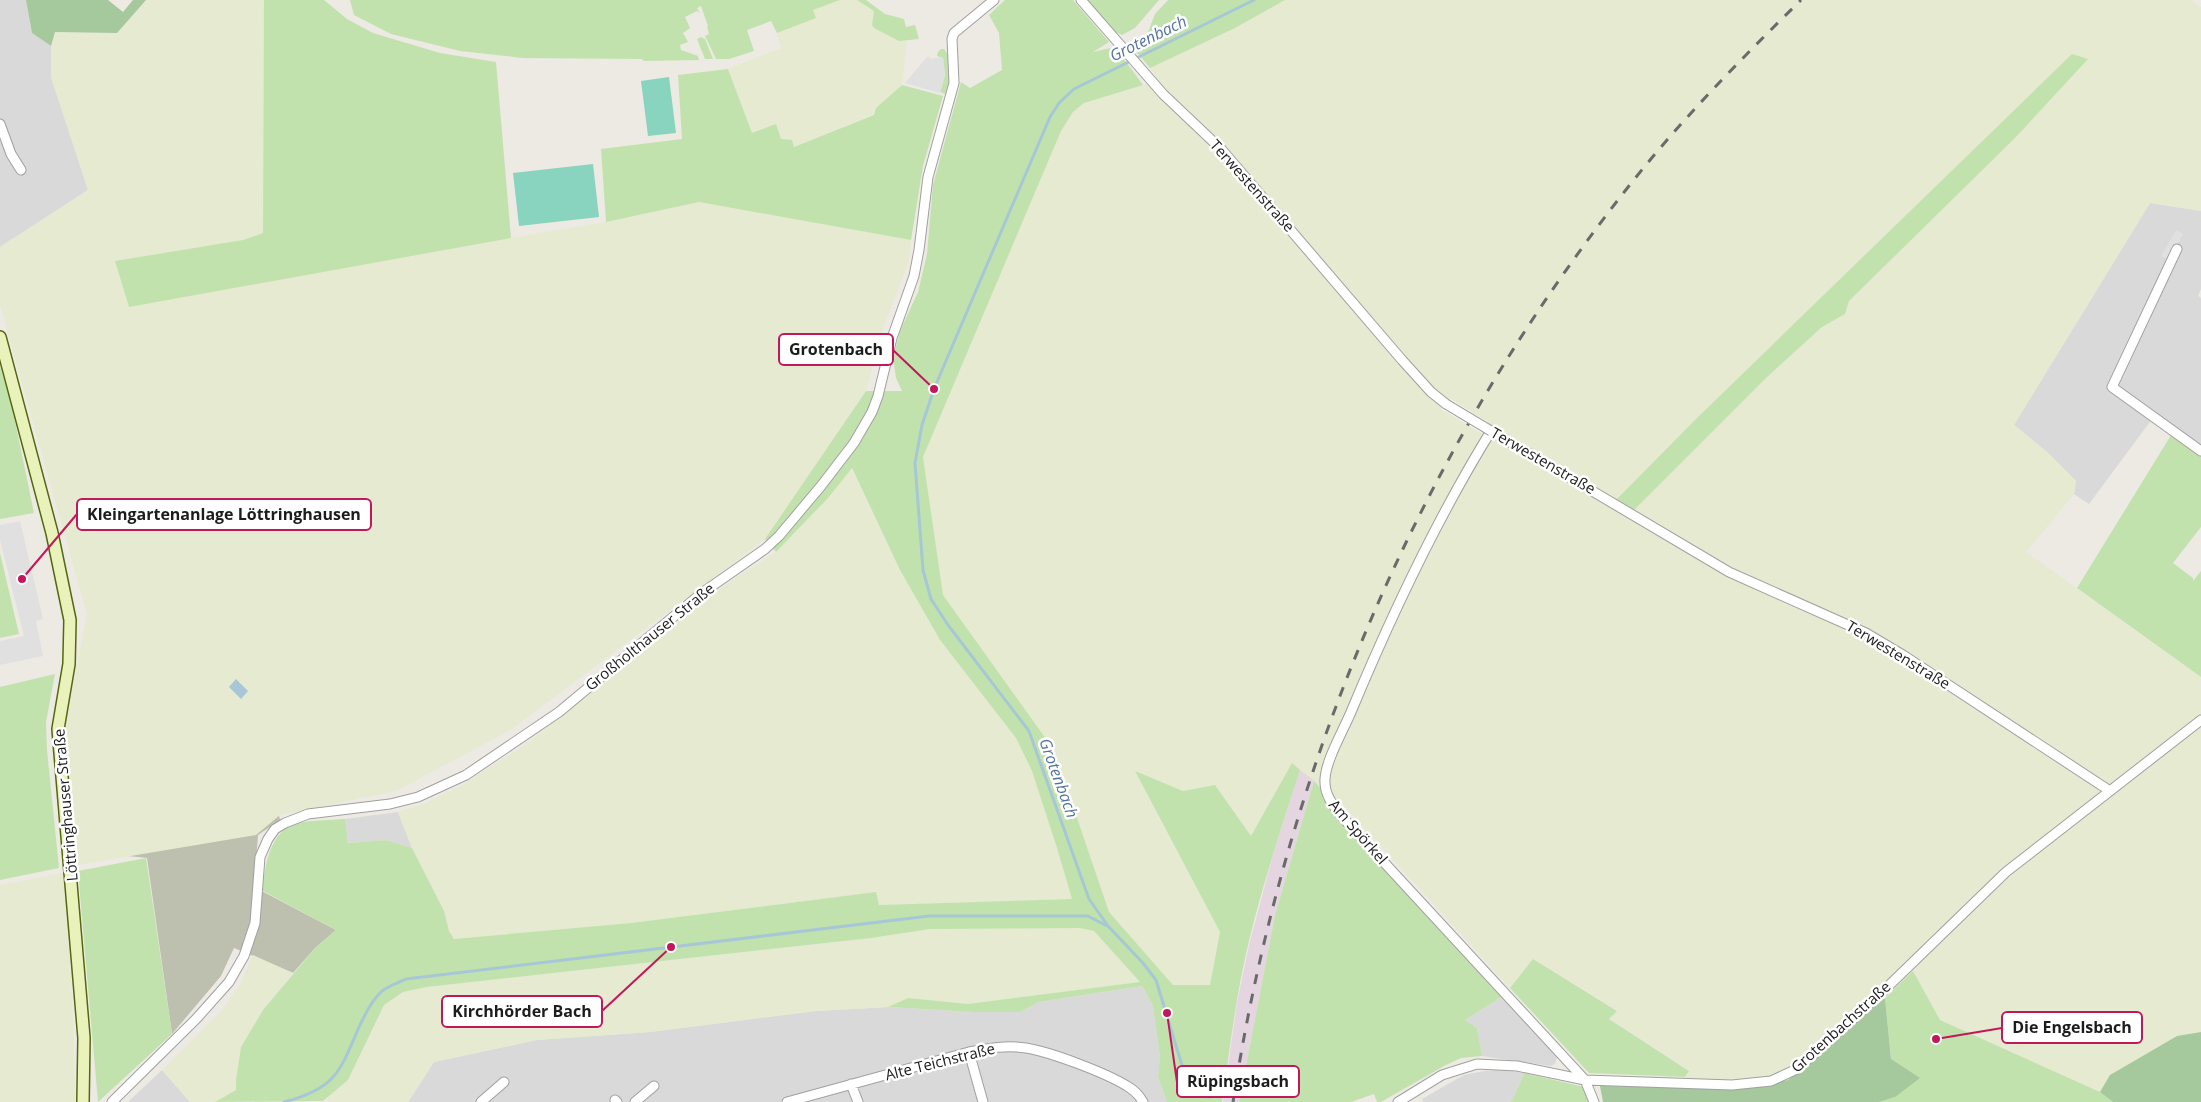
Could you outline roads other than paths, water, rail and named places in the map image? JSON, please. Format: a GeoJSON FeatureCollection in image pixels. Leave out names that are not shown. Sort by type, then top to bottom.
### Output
{"type":"FeatureCollection","features":[{"type":"Feature","properties":{"kind":"street","name":"Großholthauser Straße"},"geometry":{"type":"LineString","coordinates":[[112,1102],[197,1018],[229,982],[244,956],[255,923],[260,857],[275,829],[293,819],[308,814],[390,804],[418,797],[466,775],[559,712],[702,593],[765,549],[779,536],[810,499],[854,444],[872,412],[878,396],[892,338],[914,276],[928,177],[954,84],[952,39],[954,33],[994,0]]}},
{"type":"Feature","properties":{"kind":"street","name":"Terwestenstraße"},"geometry":{"type":"LineString","coordinates":[[1081,0],[1163,94],[1222,150],[1402,360],[1431,392],[1446,404],[1729,572],[1866,633],[1896,650],[2110,791]]}},
{"type":"Feature","properties":{"kind":"street"},"geometry":{"type":"LineString","coordinates":[[0,124],[10,154],[21,170]]}},
{"type":"Feature","properties":{"kind":"street"},"geometry":{"type":"LineString","coordinates":[[2177,249],[2112,387],[2201,451]]}},
{"type":"Feature","properties":{"kind":"street","name":"Löttringhauser Straße"},"geometry":{"type":"LineString","coordinates":[[0,337],[52,533],[70,620],[69,664],[58,729],[84,1038],[83,1102]]}},
{"type":"Feature","properties":{"kind":"street","name":"Am Spörkel"},"geometry":{"type":"LineString","coordinates":[[1491,432],[1461,480],[1364,679],[1328,766],[1325,786],[1330,802],[1344,819],[1585,1080],[1594,1102]]}},
{"type":"Feature","properties":{"kind":"street","name":"Grotenbachstraße"},"geometry":{"type":"LineString","coordinates":[[1398,1102],[1442,1076],[1477,1064],[1517,1066],[1585,1080],[1756,1084],[1785,1075],[1813,1056],[1875,999],[2006,872],[2201,720]]}},
{"type":"Feature","properties":{"kind":"street","name":"Alte Teichstraße"},"geometry":{"type":"LineString","coordinates":[[787,1102],[969,1052],[998,1047],[1028,1048],[1078,1064],[1126,1085],[1135,1091],[1143,1102]]}},
{"type":"Feature","properties":{"kind":"street"},"geometry":{"type":"LineString","coordinates":[[969,1052],[983,1102]]}},
{"type":"Feature","properties":{"kind":"street"},"geometry":{"type":"LineString","coordinates":[[480,1102],[504,1082]]}},
{"type":"Feature","properties":{"kind":"street"},"geometry":{"type":"LineString","coordinates":[[851,1084],[858,1102]]}},
{"type":"Feature","properties":{"kind":"street"},"geometry":{"type":"LineString","coordinates":[[635,1102],[654,1086]]}},
{"type":"Feature","properties":{"kind":"water"},"geometry":{"type":"Polygon","coordinates":[[[236,679],[248,691],[241,699],[229,687],[236,679]]]}},
{"type":"Feature","properties":{"kind":"waterway","name":"Grotenbach"},"geometry":{"type":"LineString","coordinates":[[1211,1097],[1196,1096],[1188,1085],[1156,980],[1143,963],[1108,926],[1089,899],[1029,731],[948,625],[931,599],[923,570],[915,463],[922,425],[934,389],[1050,117],[1059,103],[1074,89],[1254,0]]}},
{"type":"Feature","properties":{"kind":"waterway"},"geometry":{"type":"LineString","coordinates":[[284,1102],[315,1091],[334,1076],[375,999],[384,989],[406,979],[929,916],[1088,916],[1107,926]]}},
{"type":"Feature","properties":{"kind":"railway"},"geometry":{"type":"LineString","coordinates":[[1233,1102],[1256,978],[1287,857],[1325,738],[1370,621],[1423,508],[1483,398],[1551,293],[1625,191],[1666,141],[1710,93],[1801,0]]}},
{"type":"Feature","properties":{"kind":"place","name":"Grotenbach"},"geometry":{"type":"Point","coordinates":[934,389]}},
{"type":"Feature","properties":{"kind":"place","name":"Kleingartenanlage Löttringhausen"},"geometry":{"type":"Point","coordinates":[22,579]}},
{"type":"Feature","properties":{"kind":"place","name":"Kirchhörder Bach"},"geometry":{"type":"Point","coordinates":[671,947]}},
{"type":"Feature","properties":{"kind":"place","name":"Rüpingsbach"},"geometry":{"type":"Point","coordinates":[1167,1013]}},
{"type":"Feature","properties":{"kind":"place","name":"Die Engelsbach"},"geometry":{"type":"Point","coordinates":[1936,1039]}}]}
